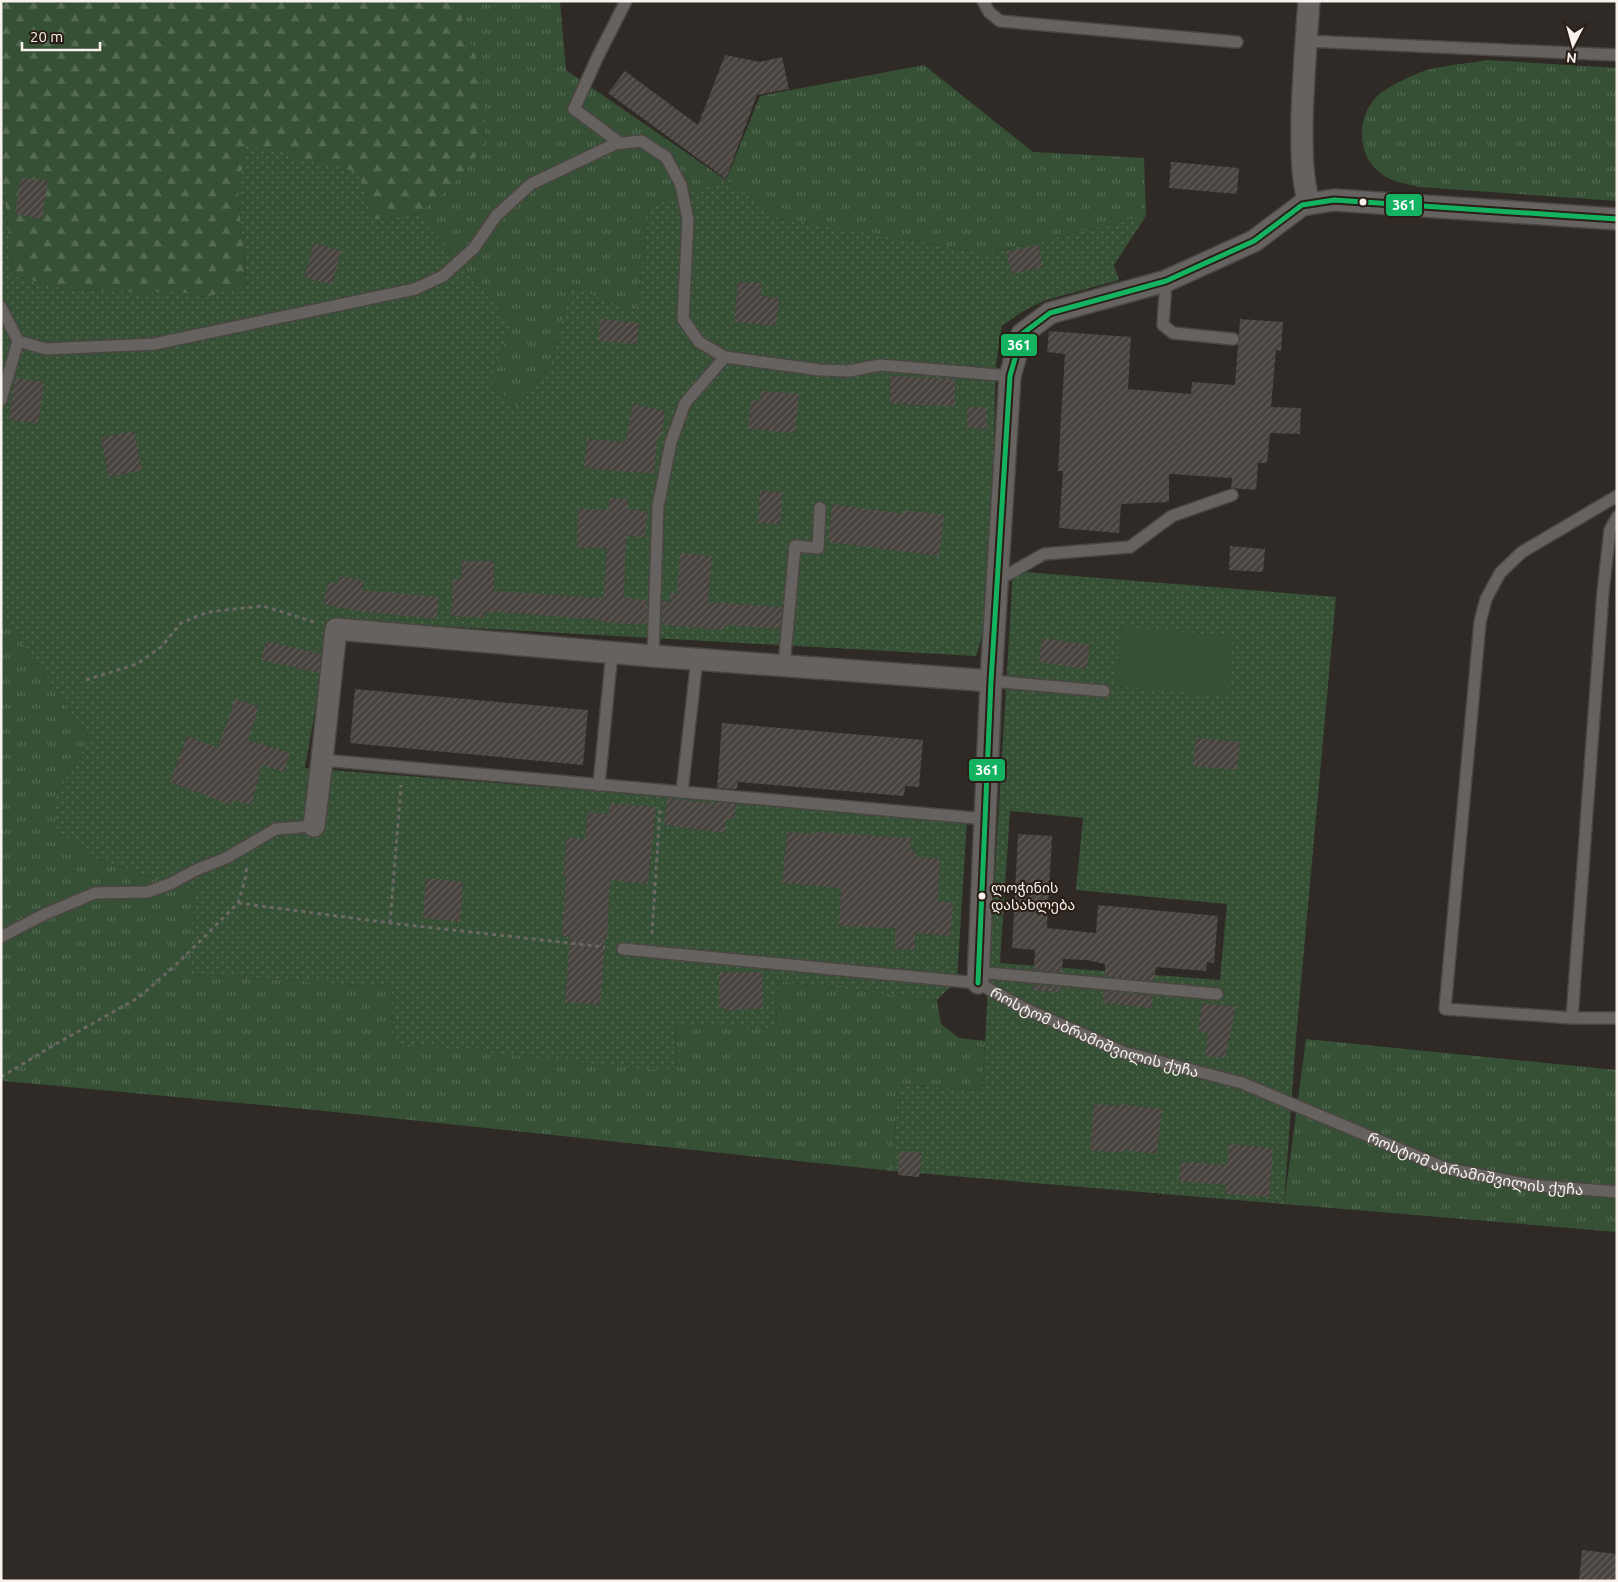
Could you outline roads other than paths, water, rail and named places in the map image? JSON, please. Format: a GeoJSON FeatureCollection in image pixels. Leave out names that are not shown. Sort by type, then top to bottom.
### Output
{"type":"FeatureCollection","features":[{"type":"Feature","properties":{"kind":"street"},"geometry":{"type":"LineString","coordinates":[[1309,1],[1302,85],[1302,166],[1309,204],[1334,200],[1617,219]]}},
{"type":"Feature","properties":{"kind":"street","name":"როსტომ აბრამიშვილის ქუჩა"},"geometry":{"type":"LineString","coordinates":[[978,977],[991,681],[1010,376],[1022,334],[1050,313],[1166,281],[1254,242],[1302,205],[1309,204]]}},
{"type":"Feature","properties":{"kind":"street"},"geometry":{"type":"LineString","coordinates":[[314,826],[336,628],[653,656],[991,681]]}},
{"type":"Feature","properties":{"kind":"lane"},"geometry":{"type":"LineString","coordinates":[[620,143],[574,108],[626,1]]}},
{"type":"Feature","properties":{"kind":"lane"},"geometry":{"type":"LineString","coordinates":[[983,1],[989,12],[1000,21],[1237,42]]}},
{"type":"Feature","properties":{"kind":"lane"},"geometry":{"type":"LineString","coordinates":[[1306,41],[1617,55]]}},
{"type":"Feature","properties":{"kind":"lane"},"geometry":{"type":"LineString","coordinates":[[18,341],[46,349],[154,344],[415,289],[442,276],[474,248],[496,216],[531,184],[620,143],[641,140],[666,157],[681,185],[688,220],[683,318],[699,342],[725,357],[820,370],[849,371],[880,365],[1010,376]]}},
{"type":"Feature","properties":{"kind":"lane"},"geometry":{"type":"LineString","coordinates":[[1166,281],[1163,325],[1173,333],[1233,338]]}},
{"type":"Feature","properties":{"kind":"lane"},"geometry":{"type":"LineString","coordinates":[[1,307],[18,341],[1,400]]}},
{"type":"Feature","properties":{"kind":"lane"},"geometry":{"type":"LineString","coordinates":[[653,656],[658,506],[671,442],[685,403],[725,357]]}},
{"type":"Feature","properties":{"kind":"lane"},"geometry":{"type":"LineString","coordinates":[[998,580],[1044,554],[1130,547],[1172,516],[1232,495]]}},
{"type":"Feature","properties":{"kind":"lane"},"geometry":{"type":"LineString","coordinates":[[1617,496],[1522,552],[1500,573],[1486,598],[1480,622],[1446,1009],[1572,1018],[1617,1018]]}},
{"type":"Feature","properties":{"kind":"lane"},"geometry":{"type":"LineString","coordinates":[[784,666],[795,546],[818,548],[820,508]]}},
{"type":"Feature","properties":{"kind":"lane"},"geometry":{"type":"LineString","coordinates":[[1572,1018],[1603,592],[1610,530],[1617,517]]}},
{"type":"Feature","properties":{"kind":"lane"},"geometry":{"type":"LineString","coordinates":[[599,785],[612,652]]}},
{"type":"Feature","properties":{"kind":"lane"},"geometry":{"type":"LineString","coordinates":[[682,792],[697,659]]}},
{"type":"Feature","properties":{"kind":"lane"},"geometry":{"type":"LineString","coordinates":[[991,681],[1104,691]]}},
{"type":"Feature","properties":{"kind":"lane"},"geometry":{"type":"LineString","coordinates":[[322,760],[986,819]]}},
{"type":"Feature","properties":{"kind":"lane"},"geometry":{"type":"LineString","coordinates":[[1,937],[43,915],[95,893],[148,892],[226,858],[276,829],[314,826]]}},
{"type":"Feature","properties":{"kind":"lane"},"geometry":{"type":"LineString","coordinates":[[623,949],[1217,994]]}},
{"type":"Feature","properties":{"kind":"lane","name":"როსტომ აბრამიშვილის ქუჩა"},"geometry":{"type":"LineString","coordinates":[[978,977],[1024,1008],[1123,1052],[1242,1082],[1444,1168],[1531,1185],[1617,1192]]}},
{"type":"Feature","properties":{"kind":"place","name":"ლოჭინის დასახლება"},"geometry":{"type":"Point","coordinates":[982,896]}}]}
